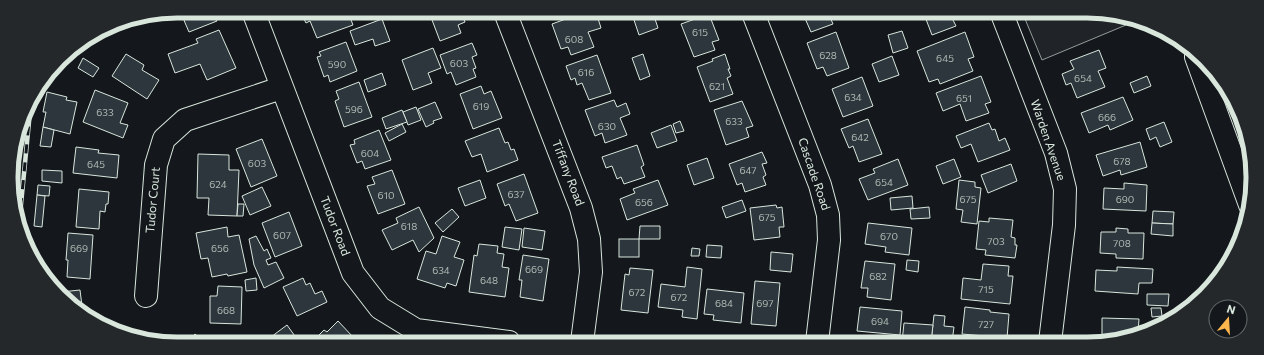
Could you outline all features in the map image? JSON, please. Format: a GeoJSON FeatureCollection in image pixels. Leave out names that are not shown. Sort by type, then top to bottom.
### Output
{"type":"FeatureCollection","features":[{"type":"Feature","properties":{"kind":"main road","name":"Tudor Road"},"geometry":{"type":"LineString","coordinates":[[256,18],[281,88],[353,273],[380,308],[416,330],[470,337]]}},
{"type":"Feature","properties":{"kind":"main road","name":"Tiffany Road"},"geometry":{"type":"LineString","coordinates":[[507,18],[582,208],[589,239],[591,272],[583,337]]}},
{"type":"Feature","properties":{"kind":"main road","name":"Cascade Road"},"geometry":{"type":"LineString","coordinates":[[755,18],[820,185],[828,215],[829,240],[818,337]]}},
{"type":"Feature","properties":{"kind":"main road","name":"Warden Avenue"},"geometry":{"type":"LineString","coordinates":[[1004,18],[1056,153],[1065,190],[1064,225],[1051,337]]}},
{"type":"Feature","properties":{"kind":"main road"},"geometry":{"type":"LineString","coordinates":[[1199,65],[1246,193]]}},
{"type":"Feature","properties":{"kind":"main road","name":"Tudor Court"},"geometry":{"type":"LineString","coordinates":[[146,296],[156,165],[164,139],[185,120],[281,88]]}},
{"type":"Feature","properties":{"kind":"shaded area"},"geometry":{"type":"Polygon","coordinates":[[[1025,18],[1097,18],[1125,22],[1126,25],[1042,60],[1025,18]]]}},
{"type":"Feature","properties":{"kind":"building"},"geometry":{"type":"Polygon","coordinates":[[[183,18],[216,18],[217,21],[189,32],[183,18]]]}},
{"type":"Feature","properties":{"kind":"building"},"geometry":{"type":"Polygon","coordinates":[[[304,18],[350,18],[353,25],[317,38],[310,21],[306,23],[304,18]]]}},
{"type":"Feature","properties":{"kind":"building"},"geometry":{"type":"Polygon","coordinates":[[[431,18],[463,18],[465,22],[458,25],[461,33],[440,41],[431,18]]]}},
{"type":"Feature","properties":{"kind":"building"},"geometry":{"type":"Polygon","coordinates":[[[568,18],[598,18],[601,28],[588,32],[594,47],[571,55],[568,47],[561,49],[552,24],[568,18]]]}},
{"type":"Feature","properties":{"kind":"building"},"geometry":{"type":"Polygon","coordinates":[[[633,18],[655,18],[658,28],[639,35],[633,18]]]}},
{"type":"Feature","properties":{"kind":"building"},"geometry":{"type":"Polygon","coordinates":[[[698,18],[711,18],[719,40],[712,42],[715,50],[694,57],[681,24],[698,18]]]}},
{"type":"Feature","properties":{"kind":"building"},"geometry":{"type":"Polygon","coordinates":[[[805,18],[830,18],[833,24],[811,32],[805,18]]]}},
{"type":"Feature","properties":{"kind":"building"},"geometry":{"type":"Polygon","coordinates":[[[926,18],[952,18],[956,26],[932,35],[926,18]]]}},
{"type":"Feature","properties":{"kind":"building"},"geometry":{"type":"Polygon","coordinates":[[[382,19],[390,41],[375,46],[373,39],[355,45],[350,31],[382,19]]]}},
{"type":"Feature","properties":{"kind":"building"},"geometry":{"type":"Polygon","coordinates":[[[219,30],[236,68],[207,80],[200,64],[175,73],[168,54],[198,43],[196,39],[219,30]]]}},
{"type":"Feature","properties":{"kind":"building"},"geometry":{"type":"Polygon","coordinates":[[[902,31],[908,48],[893,53],[888,35],[902,31]]]}},
{"type":"Feature","properties":{"kind":"building"},"geometry":{"type":"Polygon","coordinates":[[[836,32],[849,68],[827,76],[823,67],[817,69],[807,43],[836,32]]]}},
{"type":"Feature","properties":{"kind":"building"},"geometry":{"type":"Polygon","coordinates":[[[965,32],[974,57],[968,59],[973,71],[940,84],[938,79],[929,82],[917,51],[965,32]]]}},
{"type":"Feature","properties":{"kind":"building"},"geometry":{"type":"Polygon","coordinates":[[[346,42],[357,71],[330,82],[328,75],[324,77],[317,57],[321,56],[319,52],[346,42]]]}},
{"type":"Feature","properties":{"kind":"building"},"geometry":{"type":"Polygon","coordinates":[[[472,43],[477,55],[472,57],[476,68],[473,69],[476,77],[456,85],[451,72],[447,74],[440,55],[472,43]]]}},
{"type":"Feature","properties":{"kind":"building"},"geometry":{"type":"Polygon","coordinates":[[[433,48],[441,68],[428,73],[432,83],[413,90],[402,60],[433,48]]]}},
{"type":"Feature","properties":{"kind":"building"},"geometry":{"type":"Polygon","coordinates":[[[1099,50],[1106,68],[1098,71],[1105,87],[1077,98],[1071,83],[1066,85],[1062,74],[1074,69],[1070,61],[1099,50]]]}},
{"type":"Feature","properties":{"kind":"building"},"geometry":{"type":"Polygon","coordinates":[[[126,54],[144,65],[142,70],[159,80],[147,99],[112,76],[126,54]]]}},
{"type":"Feature","properties":{"kind":"building"},"geometry":{"type":"Polygon","coordinates":[[[643,54],[650,76],[640,80],[632,58],[643,54]]]}},
{"type":"Feature","properties":{"kind":"building"},"geometry":{"type":"Polygon","coordinates":[[[725,54],[731,76],[727,78],[733,94],[710,102],[697,67],[713,61],[712,59],[725,54]]]}},
{"type":"Feature","properties":{"kind":"building"},"geometry":{"type":"Polygon","coordinates":[[[597,55],[611,93],[589,100],[582,83],[577,85],[575,78],[571,80],[566,66],[597,55]]]}},
{"type":"Feature","properties":{"kind":"building"},"geometry":{"type":"Polygon","coordinates":[[[892,56],[899,75],[879,82],[872,64],[892,56]]]}},
{"type":"Feature","properties":{"kind":"building"},"geometry":{"type":"Polygon","coordinates":[[[83,58],[99,68],[93,77],[78,68],[83,58]]]}},
{"type":"Feature","properties":{"kind":"building"},"geometry":{"type":"Polygon","coordinates":[[[382,73],[386,85],[368,92],[364,80],[382,73]]]}},
{"type":"Feature","properties":{"kind":"building"},"geometry":{"type":"Polygon","coordinates":[[[981,76],[991,102],[985,104],[989,113],[966,121],[960,104],[943,111],[936,93],[981,76]]]}},
{"type":"Feature","properties":{"kind":"building"},"geometry":{"type":"Polygon","coordinates":[[[1147,76],[1151,86],[1134,93],[1130,83],[1147,76]]]}},
{"type":"Feature","properties":{"kind":"building"},"geometry":{"type":"Polygon","coordinates":[[[862,77],[873,106],[843,117],[832,89],[862,77]]]}},
{"type":"Feature","properties":{"kind":"building"},"geometry":{"type":"Polygon","coordinates":[[[359,82],[372,117],[344,127],[335,101],[339,99],[336,91],[359,82]]]}},
{"type":"Feature","properties":{"kind":"building"},"geometry":{"type":"Polygon","coordinates":[[[481,86],[484,94],[491,91],[502,118],[473,129],[460,94],[481,86]]]}},
{"type":"Feature","properties":{"kind":"building"},"geometry":{"type":"Polygon","coordinates":[[[95,90],[128,103],[120,123],[128,125],[123,138],[83,122],[95,90]]]}},
{"type":"Feature","properties":{"kind":"building"},"geometry":{"type":"Polygon","coordinates":[[[47,92],[67,97],[66,100],[77,102],[70,134],[43,127],[46,112],[43,112],[47,92]]]}},
{"type":"Feature","properties":{"kind":"building"},"geometry":{"type":"Polygon","coordinates":[[[1123,97],[1133,120],[1110,130],[1108,125],[1089,133],[1081,113],[1123,97]]]}},
{"type":"Feature","properties":{"kind":"building"},"geometry":{"type":"Polygon","coordinates":[[[614,100],[617,107],[626,103],[630,114],[620,118],[627,135],[605,143],[602,133],[595,136],[585,110],[614,100]]]}},
{"type":"Feature","properties":{"kind":"building"},"geometry":{"type":"Polygon","coordinates":[[[742,101],[753,126],[746,128],[749,137],[726,145],[714,110],[742,101]]]}},
{"type":"Feature","properties":{"kind":"building"},"geometry":{"type":"Polygon","coordinates":[[[435,102],[442,118],[433,121],[434,123],[426,127],[418,109],[435,102]]]}},
{"type":"Feature","properties":{"kind":"building"},"geometry":{"type":"Polygon","coordinates":[[[416,107],[421,120],[408,125],[403,112],[416,107]]]}},
{"type":"Feature","properties":{"kind":"building"},"geometry":{"type":"Polygon","coordinates":[[[402,110],[407,122],[386,129],[382,118],[402,110]]]}},
{"type":"Feature","properties":{"kind":"building"},"geometry":{"type":"Polygon","coordinates":[[[868,119],[882,154],[859,162],[853,146],[849,148],[841,129],[868,119]]]}},
{"type":"Feature","properties":{"kind":"building"},"geometry":{"type":"Polygon","coordinates":[[[680,121],[684,131],[676,133],[673,124],[680,121]]]}},
{"type":"Feature","properties":{"kind":"building"},"geometry":{"type":"Polygon","coordinates":[[[1164,122],[1172,142],[1160,147],[1156,137],[1150,140],[1146,129],[1164,122]]]}},
{"type":"Feature","properties":{"kind":"building"},"geometry":{"type":"Polygon","coordinates":[[[989,123],[992,130],[995,129],[999,141],[1005,138],[1010,150],[978,162],[971,144],[961,148],[956,136],[989,123]]]}},
{"type":"Feature","properties":{"kind":"building"},"geometry":{"type":"Polygon","coordinates":[[[402,124],[406,132],[389,141],[385,133],[402,124]]]}},
{"type":"Feature","properties":{"kind":"building"},"geometry":{"type":"Polygon","coordinates":[[[671,125],[677,141],[657,148],[651,133],[671,125]]]}},
{"type":"Feature","properties":{"kind":"building"},"geometry":{"type":"Polygon","coordinates":[[[43,127],[54,130],[51,147],[40,146],[43,127]]]}},
{"type":"Feature","properties":{"kind":"building"},"geometry":{"type":"Polygon","coordinates":[[[499,128],[505,143],[508,142],[511,150],[514,149],[518,160],[487,172],[481,154],[472,157],[465,141],[499,128]]]}},
{"type":"Feature","properties":{"kind":"building"},"geometry":{"type":"Polygon","coordinates":[[[379,130],[391,160],[365,169],[362,161],[357,163],[350,145],[355,144],[354,140],[379,130]]]}},
{"type":"Feature","properties":{"kind":"building"},"geometry":{"type":"Polygon","coordinates":[[[262,139],[277,176],[251,187],[236,149],[262,139]]]}},
{"type":"Feature","properties":{"kind":"building"},"geometry":{"type":"Polygon","coordinates":[[[1140,142],[1147,167],[1121,175],[1120,170],[1103,176],[1096,155],[1140,142]]]}},
{"type":"Feature","properties":{"kind":"building"},"geometry":{"type":"Polygon","coordinates":[[[637,145],[644,165],[641,167],[645,177],[624,184],[621,177],[617,179],[612,166],[606,168],[602,157],[637,145]]]}},
{"type":"Feature","properties":{"kind":"building"},"geometry":{"type":"Polygon","coordinates":[[[76,147],[99,150],[98,153],[119,155],[117,178],[73,173],[76,147]]]}},
{"type":"Feature","properties":{"kind":"building"},"geometry":{"type":"Polygon","coordinates":[[[762,152],[767,163],[762,164],[766,175],[763,177],[766,185],[745,192],[742,183],[737,185],[729,164],[762,152]]]}},
{"type":"Feature","properties":{"kind":"building"},"geometry":{"type":"Polygon","coordinates":[[[198,154],[229,155],[229,170],[239,170],[237,216],[208,215],[209,198],[197,198],[198,154]]]}},
{"type":"Feature","properties":{"kind":"building"},"geometry":{"type":"Polygon","coordinates":[[[707,158],[714,178],[694,185],[687,165],[707,158]]]}},
{"type":"Feature","properties":{"kind":"building"},"geometry":{"type":"Polygon","coordinates":[[[898,159],[908,185],[868,200],[859,179],[875,173],[873,169],[898,159]]]}},
{"type":"Feature","properties":{"kind":"building"},"geometry":{"type":"Polygon","coordinates":[[[954,159],[961,177],[943,184],[936,166],[954,159]]]}},
{"type":"Feature","properties":{"kind":"building"},"geometry":{"type":"Polygon","coordinates":[[[1011,164],[1017,181],[988,193],[981,175],[1011,164]]]}},
{"type":"Feature","properties":{"kind":"building"},"geometry":{"type":"Polygon","coordinates":[[[42,170],[62,171],[62,183],[42,181],[42,170]]]}},
{"type":"Feature","properties":{"kind":"building"},"geometry":{"type":"Polygon","coordinates":[[[392,170],[405,204],[378,214],[367,186],[375,184],[372,177],[392,170]]]}},
{"type":"Feature","properties":{"kind":"building"},"geometry":{"type":"Polygon","coordinates":[[[524,174],[538,213],[516,221],[509,204],[505,206],[497,184],[524,174]]]}},
{"type":"Feature","properties":{"kind":"building"},"geometry":{"type":"Polygon","coordinates":[[[480,180],[486,198],[465,206],[458,188],[480,180]]]}},
{"type":"Feature","properties":{"kind":"building"},"geometry":{"type":"Polygon","coordinates":[[[658,180],[668,205],[627,220],[620,199],[635,193],[633,189],[658,180]]]}},
{"type":"Feature","properties":{"kind":"building"},"geometry":{"type":"Polygon","coordinates":[[[959,180],[975,182],[975,187],[981,188],[977,224],[961,222],[963,210],[956,209],[959,180]]]}},
{"type":"Feature","properties":{"kind":"building"},"geometry":{"type":"Polygon","coordinates":[[[1124,183],[1147,185],[1146,211],[1103,209],[1104,188],[1124,189],[1124,183]]]}},
{"type":"Feature","properties":{"kind":"building"},"geometry":{"type":"Polygon","coordinates":[[[38,185],[50,186],[49,196],[37,195],[38,185]]]}},
{"type":"Feature","properties":{"kind":"building"},"geometry":{"type":"Polygon","coordinates":[[[262,187],[271,206],[250,215],[242,196],[262,187]]]}},
{"type":"Feature","properties":{"kind":"building"},"geometry":{"type":"Polygon","coordinates":[[[79,189],[109,192],[108,204],[106,204],[105,212],[100,211],[99,229],[76,227],[79,189]]]}},
{"type":"Feature","properties":{"kind":"building"},"geometry":{"type":"Polygon","coordinates":[[[37,195],[45,196],[42,227],[34,226],[37,195]]]}},
{"type":"Feature","properties":{"kind":"building"},"geometry":{"type":"Polygon","coordinates":[[[912,196],[913,208],[891,210],[890,198],[912,196]]]}},
{"type":"Feature","properties":{"kind":"building"},"geometry":{"type":"Polygon","coordinates":[[[742,200],[746,211],[726,218],[722,207],[742,200]]]}},
{"type":"Feature","properties":{"kind":"building"},"geometry":{"type":"Polygon","coordinates":[[[238,204],[244,204],[243,216],[237,216],[238,204]]]}},
{"type":"Feature","properties":{"kind":"building"},"geometry":{"type":"Polygon","coordinates":[[[776,205],[777,208],[782,207],[784,227],[779,227],[780,237],[754,240],[750,208],[776,205]]]}},
{"type":"Feature","properties":{"kind":"building"},"geometry":{"type":"Polygon","coordinates":[[[419,207],[434,238],[419,252],[413,240],[392,250],[382,230],[398,223],[396,218],[419,207]]]}},
{"type":"Feature","properties":{"kind":"building"},"geometry":{"type":"Polygon","coordinates":[[[929,207],[930,218],[911,219],[910,209],[929,207]]]}},
{"type":"Feature","properties":{"kind":"building"},"geometry":{"type":"Polygon","coordinates":[[[452,209],[459,217],[443,232],[435,223],[452,209]]]}},
{"type":"Feature","properties":{"kind":"building"},"geometry":{"type":"Polygon","coordinates":[[[1153,211],[1174,212],[1173,224],[1152,223],[1153,211]]]}},
{"type":"Feature","properties":{"kind":"building"},"geometry":{"type":"Polygon","coordinates":[[[289,212],[302,246],[275,257],[262,223],[289,212]]]}},
{"type":"Feature","properties":{"kind":"building"},"geometry":{"type":"Polygon","coordinates":[[[989,218],[1013,220],[1011,237],[1015,238],[1015,245],[1017,245],[1015,258],[985,255],[986,250],[976,249],[979,221],[989,222],[989,218]]]}},
{"type":"Feature","properties":{"kind":"building"},"geometry":{"type":"Polygon","coordinates":[[[868,223],[912,228],[909,255],[885,252],[886,247],[865,244],[868,223]]]}},
{"type":"Feature","properties":{"kind":"building"},"geometry":{"type":"Polygon","coordinates":[[[1152,223],[1173,224],[1173,236],[1151,234],[1152,223]]]}},
{"type":"Feature","properties":{"kind":"building"},"geometry":{"type":"Polygon","coordinates":[[[640,226],[660,226],[660,239],[639,239],[640,226]]]}},
{"type":"Feature","properties":{"kind":"building"},"geometry":{"type":"Polygon","coordinates":[[[227,227],[228,237],[239,235],[247,272],[228,276],[227,274],[212,277],[208,258],[201,259],[196,233],[227,227]]]}},
{"type":"Feature","properties":{"kind":"building"},"geometry":{"type":"Polygon","coordinates":[[[505,227],[522,229],[519,250],[502,247],[505,227]]]}},
{"type":"Feature","properties":{"kind":"building"},"geometry":{"type":"Polygon","coordinates":[[[524,228],[545,231],[542,250],[522,247],[524,228]]]}},
{"type":"Feature","properties":{"kind":"building"},"geometry":{"type":"Polygon","coordinates":[[[1116,228],[1128,229],[1128,233],[1144,233],[1143,259],[1116,258],[1116,254],[1100,253],[1101,232],[1116,232],[1116,228]]]}},
{"type":"Feature","properties":{"kind":"building"},"geometry":{"type":"Polygon","coordinates":[[[68,233],[93,235],[90,279],[67,277],[68,260],[66,260],[68,233]]]}},
{"type":"Feature","properties":{"kind":"building"},"geometry":{"type":"Polygon","coordinates":[[[256,236],[264,251],[267,249],[271,258],[266,260],[268,265],[276,262],[284,278],[264,288],[254,265],[249,239],[256,236]]]}},
{"type":"Feature","properties":{"kind":"building"},"geometry":{"type":"Polygon","coordinates":[[[442,236],[460,242],[454,257],[464,260],[456,286],[447,283],[445,288],[417,279],[426,251],[436,254],[442,236]]]}},
{"type":"Feature","properties":{"kind":"building"},"geometry":{"type":"Polygon","coordinates":[[[619,239],[639,239],[639,257],[619,257],[619,239]]]}},
{"type":"Feature","properties":{"kind":"building"},"geometry":{"type":"Polygon","coordinates":[[[479,244],[498,246],[497,253],[504,254],[502,267],[509,268],[505,297],[469,292],[474,255],[477,256],[479,244]]]}},
{"type":"Feature","properties":{"kind":"building"},"geometry":{"type":"Polygon","coordinates":[[[707,245],[722,246],[721,258],[706,257],[707,245]]]}},
{"type":"Feature","properties":{"kind":"building"},"geometry":{"type":"Polygon","coordinates":[[[692,248],[700,249],[699,256],[691,256],[692,248]]]}},
{"type":"Feature","properties":{"kind":"building"},"geometry":{"type":"Polygon","coordinates":[[[771,252],[793,254],[791,272],[770,270],[771,252]]]}},
{"type":"Feature","properties":{"kind":"building"},"geometry":{"type":"Polygon","coordinates":[[[523,255],[549,259],[543,301],[520,297],[522,280],[519,280],[523,255]]]}},
{"type":"Feature","properties":{"kind":"building"},"geometry":{"type":"Polygon","coordinates":[[[907,260],[919,261],[918,272],[906,270],[907,260]]]}},
{"type":"Feature","properties":{"kind":"building"},"geometry":{"type":"Polygon","coordinates":[[[865,261],[895,264],[891,300],[867,297],[868,288],[861,288],[865,261]]]}},
{"type":"Feature","properties":{"kind":"building"},"geometry":{"type":"Polygon","coordinates":[[[983,264],[1009,266],[1008,276],[1013,276],[1010,304],[961,299],[963,278],[981,280],[983,264]]]}},
{"type":"Feature","properties":{"kind":"building"},"geometry":{"type":"Polygon","coordinates":[[[687,267],[702,269],[697,319],[682,317],[683,310],[658,307],[661,284],[685,287],[687,267]]]}},
{"type":"Feature","properties":{"kind":"building"},"geometry":{"type":"Polygon","coordinates":[[[1117,267],[1153,269],[1152,283],[1139,283],[1138,294],[1095,291],[1096,270],[1117,271],[1117,267]]]}},
{"type":"Feature","properties":{"kind":"building"},"geometry":{"type":"Polygon","coordinates":[[[630,268],[653,270],[648,313],[621,310],[625,274],[629,275],[630,268]]]}},
{"type":"Feature","properties":{"kind":"building"},"geometry":{"type":"Polygon","coordinates":[[[256,278],[257,290],[246,291],[245,280],[256,278]]]}},
{"type":"Feature","properties":{"kind":"building"},"geometry":{"type":"Polygon","coordinates":[[[303,278],[306,285],[310,283],[315,294],[322,291],[327,302],[297,316],[283,287],[303,278]]]}},
{"type":"Feature","properties":{"kind":"building"},"geometry":{"type":"Polygon","coordinates":[[[755,281],[780,283],[776,326],[751,324],[755,281]]]}},
{"type":"Feature","properties":{"kind":"building"},"geometry":{"type":"Polygon","coordinates":[[[218,286],[242,287],[241,324],[210,323],[210,296],[217,296],[218,286]]]}},
{"type":"Feature","properties":{"kind":"building"},"geometry":{"type":"Polygon","coordinates":[[[707,289],[744,293],[741,323],[713,320],[714,315],[704,314],[707,289]]]}},
{"type":"Feature","properties":{"kind":"building"},"geometry":{"type":"Polygon","coordinates":[[[80,290],[82,305],[72,297],[66,291],[80,290]]]}},
{"type":"Feature","properties":{"kind":"building"},"geometry":{"type":"Polygon","coordinates":[[[1147,294],[1169,294],[1168,306],[1147,305],[1147,294]]]}},
{"type":"Feature","properties":{"kind":"building"},"geometry":{"type":"Polygon","coordinates":[[[860,307],[902,311],[900,335],[857,331],[860,307]]]}},
{"type":"Feature","properties":{"kind":"building"},"geometry":{"type":"Polygon","coordinates":[[[965,307],[1009,314],[1007,337],[962,334],[965,307]]]}},
{"type":"Feature","properties":{"kind":"building"},"geometry":{"type":"Polygon","coordinates":[[[1151,308],[1161,308],[1162,316],[1152,317],[1151,308]]]}},
{"type":"Feature","properties":{"kind":"building"},"geometry":{"type":"Polygon","coordinates":[[[934,315],[945,316],[944,326],[954,327],[953,337],[932,337],[934,315]]]}},
{"type":"Feature","properties":{"kind":"building"},"geometry":{"type":"Polygon","coordinates":[[[1102,318],[1139,319],[1138,329],[1102,336],[1102,318]]]}},
{"type":"Feature","properties":{"kind":"building"},"geometry":{"type":"Polygon","coordinates":[[[338,321],[353,337],[317,337],[324,330],[327,332],[338,321]]]}},
{"type":"Feature","properties":{"kind":"building"},"geometry":{"type":"Polygon","coordinates":[[[904,323],[933,325],[932,337],[903,337],[904,323]]]}},
{"type":"Feature","properties":{"kind":"building"},"geometry":{"type":"Polygon","coordinates":[[[287,325],[296,337],[271,337],[287,325]]]}},
{"type":"Feature","properties":{"kind":"railway"},"geometry":{"type":"LineString","coordinates":[[21,207],[29,117]]}}]}
